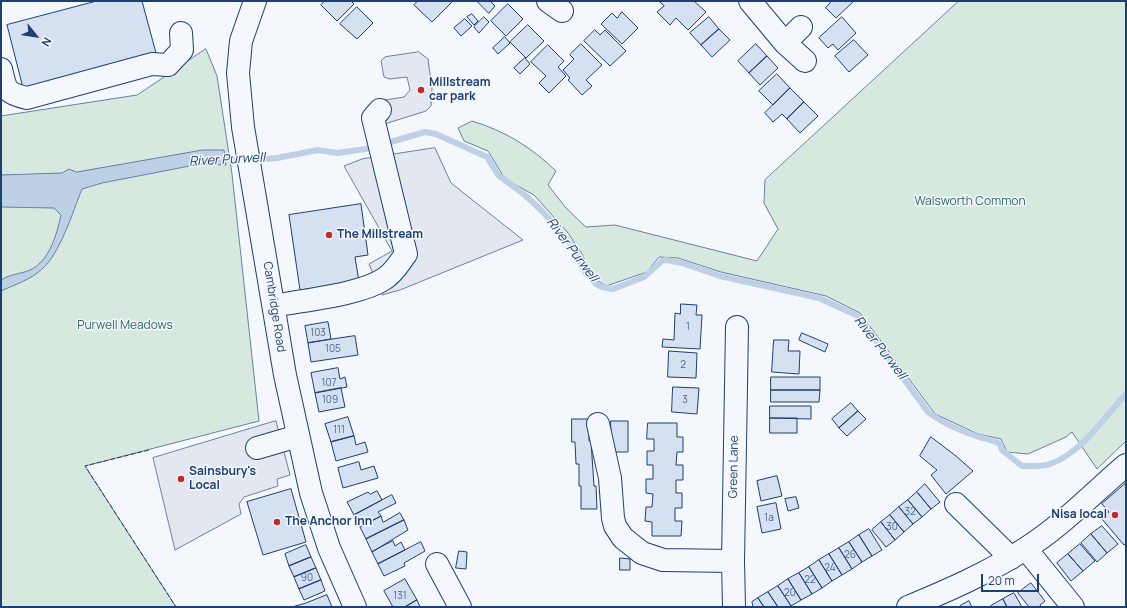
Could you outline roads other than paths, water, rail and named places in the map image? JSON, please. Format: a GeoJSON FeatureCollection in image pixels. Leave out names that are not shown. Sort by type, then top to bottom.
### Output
{"type":"FeatureCollection","features":[{"type":"Feature","properties":{"kind":"street","name":"Cambridge Road"},"geometry":{"type":"LineString","coordinates":[[255,1],[241,41],[238,73],[239,98],[249,160],[298,436],[311,493],[329,548],[355,607]]}},
{"type":"Feature","properties":{"kind":"street"},"geometry":{"type":"LineString","coordinates":[[750,1],[785,43],[805,61]]}},
{"type":"Feature","properties":{"kind":"street"},"geometry":{"type":"LineString","coordinates":[[785,43],[801,27]]}},
{"type":"Feature","properties":{"kind":"street"},"geometry":{"type":"LineString","coordinates":[[1,69],[5,89],[12,95],[27,98],[152,64],[168,65],[182,50],[181,33]]}},
{"type":"Feature","properties":{"kind":"street"},"geometry":{"type":"LineString","coordinates":[[274,306],[358,290],[384,279],[395,270],[406,254],[379,148],[373,118],[380,110]]}},
{"type":"Feature","properties":{"kind":"street","name":"Green Lane"},"geometry":{"type":"LineString","coordinates":[[734,607],[733,561],[737,327]]}},
{"type":"Feature","properties":{"kind":"street"},"geometry":{"type":"LineString","coordinates":[[598,424],[610,478],[613,518],[615,526],[623,538],[642,553],[663,560],[733,561]]}},
{"type":"Feature","properties":{"kind":"street"},"geometry":{"type":"LineString","coordinates":[[257,448],[298,436]]}},
{"type":"Feature","properties":{"kind":"street"},"geometry":{"type":"LineString","coordinates":[[917,605],[985,574],[1019,553],[1068,516],[1126,465]]}},
{"type":"Feature","properties":{"kind":"street"},"geometry":{"type":"LineString","coordinates":[[956,504],[1019,553],[1073,607]]}},
{"type":"Feature","properties":{"kind":"street"},"geometry":{"type":"LineString","coordinates":[[437,564],[460,607]]}},
{"type":"Feature","properties":{"kind":"water"},"geometry":{"type":"Polygon","coordinates":[[[203,150],[224,150],[226,165],[200,164],[102,183],[82,189],[65,232],[49,262],[38,273],[23,282],[1,291],[1,280],[8,276],[30,270],[43,260],[52,246],[61,215],[54,208],[1,207],[1,175],[62,173],[69,169],[76,172],[203,150]]]}},
{"type":"Feature","properties":{"kind":"waterway","name":"River Purwell"},"geometry":{"type":"LineString","coordinates":[[217,157],[246,161],[277,158],[318,150],[337,153],[366,149],[425,132],[436,134],[487,157],[498,175],[525,195],[543,212],[571,244],[586,273],[596,284],[613,289],[644,277],[662,261],[666,260],[682,263],[720,276],[819,298],[858,316],[928,412],[952,427],[1000,444],[1002,450],[1022,466],[1047,465],[1062,459],[1072,452],[1091,434],[1126,394]]}},
{"type":"Feature","properties":{"kind":"place","name":"Millstream car park"},"geometry":{"type":"Point","coordinates":[421,90]}},
{"type":"Feature","properties":{"kind":"place","name":"The Millstream"},"geometry":{"type":"Point","coordinates":[329,235]}},
{"type":"Feature","properties":{"kind":"place","name":"Sainsbury's Local"},"geometry":{"type":"Point","coordinates":[181,479]}},
{"type":"Feature","properties":{"kind":"place","name":"Nisa local"},"geometry":{"type":"Point","coordinates":[1115,515]}},
{"type":"Feature","properties":{"kind":"place","name":"The Anchor Inn"},"geometry":{"type":"Point","coordinates":[277,522]}},
{"type":"Feature","properties":{"kind":"park label","name":"Walsworth Common"},"geometry":{"type":"Point","coordinates":[970,202]}},
{"type":"Feature","properties":{"kind":"park label","name":"Purwell Meadows"},"geometry":{"type":"Point","coordinates":[125,326]}}]}
